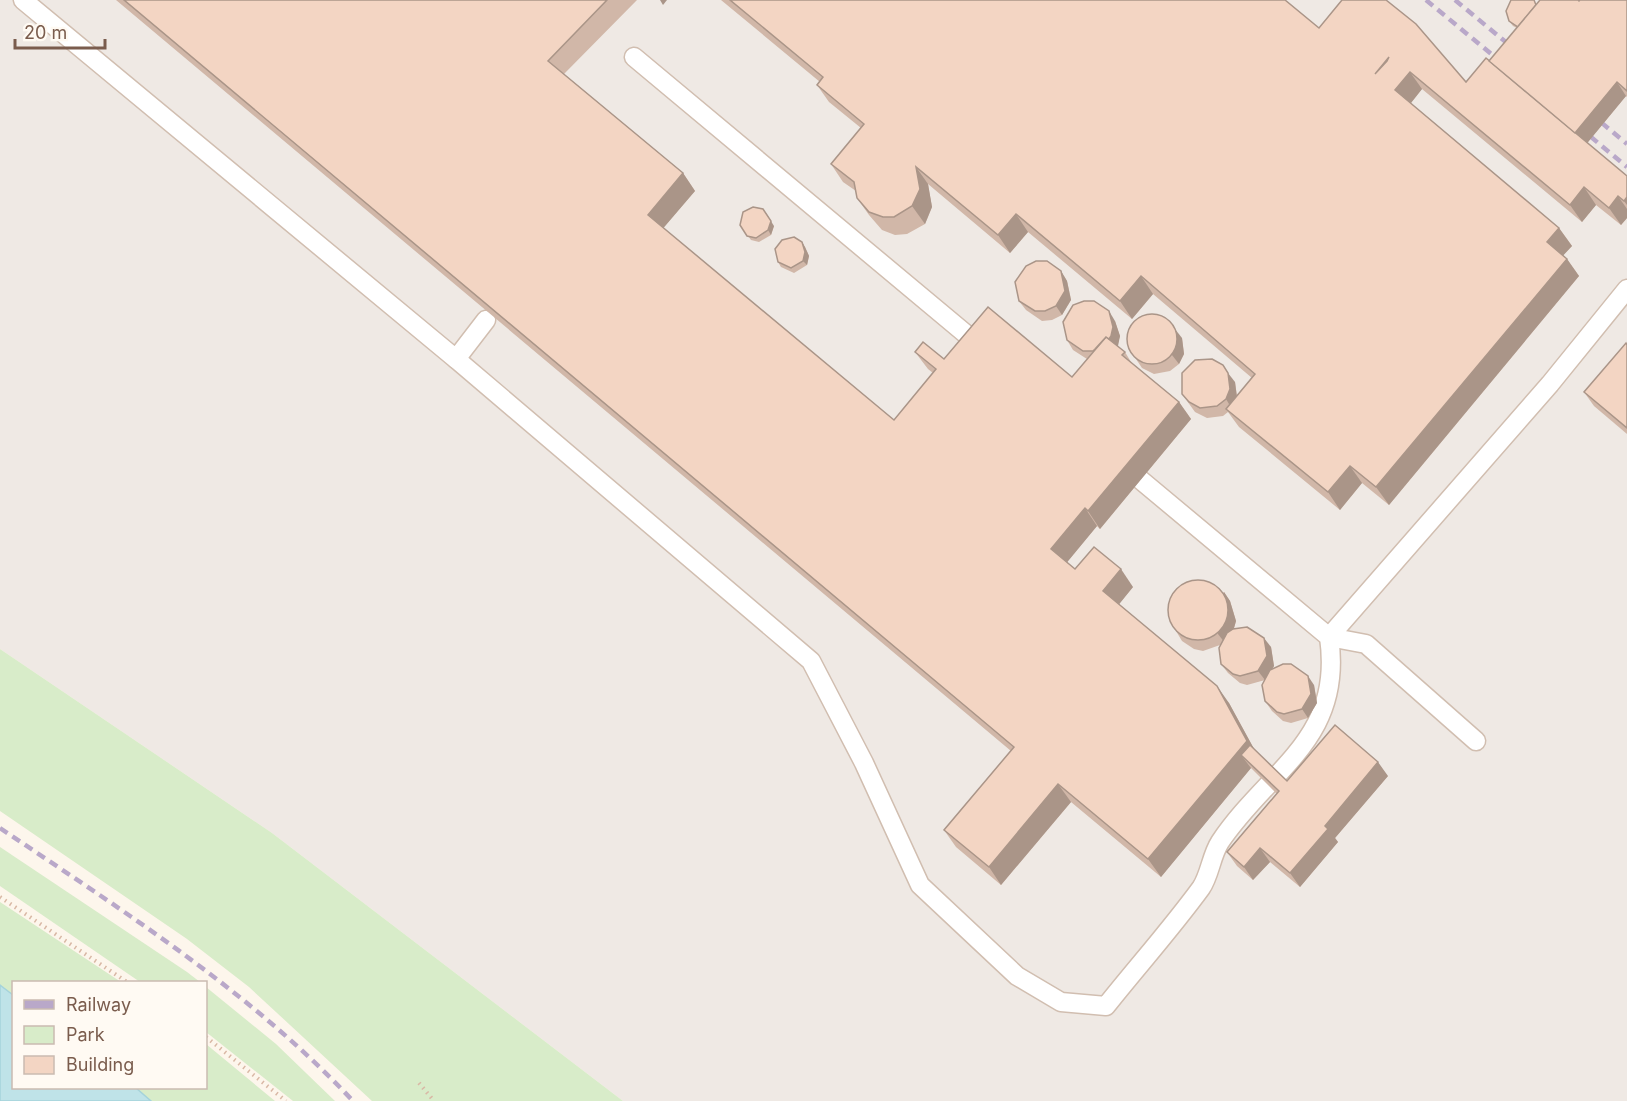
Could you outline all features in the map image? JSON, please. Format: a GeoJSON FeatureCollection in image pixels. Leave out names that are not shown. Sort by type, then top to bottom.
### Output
{"type":"FeatureCollection","features":[{"type":"Feature","properties":{"kind":"lane"},"geometry":{"type":"LineString","coordinates":[[23,0],[456,359],[811,662],[864,763],[920,885],[1017,976],[1061,1002],[1106,1006],[1202,886],[1220,843],[1312,734],[1327,701],[1333,664],[1329,637],[1550,384],[1627,289]]}},
{"type":"Feature","properties":{"kind":"lane"},"geometry":{"type":"LineString","coordinates":[[634,57],[1000,362]]}},
{"type":"Feature","properties":{"kind":"lane"},"geometry":{"type":"LineString","coordinates":[[456,359],[486,320]]}},
{"type":"Feature","properties":{"kind":"lane"},"geometry":{"type":"LineString","coordinates":[[1110,454],[1329,637],[1366,644],[1476,741]]}},
{"type":"Feature","properties":{"kind":"path"},"geometry":{"type":"LineString","coordinates":[[0,897],[126,981]]}},
{"type":"Feature","properties":{"kind":"path"},"geometry":{"type":"LineString","coordinates":[[207,1038],[286,1101]]}},
{"type":"Feature","properties":{"kind":"path"},"geometry":{"type":"LineString","coordinates":[[419,1083],[434,1101]]}},
{"type":"Feature","properties":{"kind":"shaded area"},"geometry":{"type":"Polygon","coordinates":[[[0,0],[1627,0],[1627,1101],[623,1101],[272,833],[0,649],[0,0]]]}},
{"type":"Feature","properties":{"kind":"green space"},"geometry":{"type":"Polygon","coordinates":[[[0,649],[272,833],[623,1101],[372,1101],[249,987],[187,939],[0,811],[0,649]]]}},
{"type":"Feature","properties":{"kind":"green space"},"geometry":{"type":"Polygon","coordinates":[[[0,847],[199,981],[139,981],[0,886],[0,847]]]}},
{"type":"Feature","properties":{"kind":"green space"},"geometry":{"type":"Polygon","coordinates":[[[0,902],[119,981],[12,981],[12,994],[0,985],[0,902]]]}},
{"type":"Feature","properties":{"kind":"green space"},"geometry":{"type":"Polygon","coordinates":[[[207,988],[276,1044],[335,1101],[293,1101],[207,1033],[207,988]]]}},
{"type":"Feature","properties":{"kind":"green space"},"geometry":{"type":"Polygon","coordinates":[[[207,1045],[275,1101],[151,1101],[137,1089],[207,1089],[207,1045]]]}},
{"type":"Feature","properties":{"kind":"water"},"geometry":{"type":"Polygon","coordinates":[[[0,985],[12,994],[12,1089],[137,1089],[151,1101],[0,1101],[0,985]]]}},
{"type":"Feature","properties":{"kind":"building"},"geometry":{"type":"Polygon","coordinates":[[[124,0],[607,0],[548,61],[683,173],[648,215],[894,420],[936,369],[915,352],[923,342],[944,359],[988,307],[1072,377],[1106,337],[1125,352],[1122,355],[1179,402],[1088,511],[1085,508],[1051,549],[1075,569],[1094,547],[1121,569],[1103,591],[1217,686],[1247,741],[1148,859],[1058,784],[989,867],[944,830],[1014,747],[124,0]]]}},
{"type":"Feature","properties":{"kind":"building"},"geometry":{"type":"Polygon","coordinates":[[[730,0],[1285,0],[1319,28],[1342,0],[1386,0],[1416,24],[1466,82],[1486,58],[1627,176],[1627,197],[1624,201],[1618,196],[1609,208],[1584,187],[1570,205],[1410,72],[1395,90],[1559,228],[1547,242],[1567,259],[1376,487],[1350,466],[1328,492],[1226,409],[1255,374],[1141,276],[1120,301],[1016,214],[998,235],[916,167],[920,189],[912,206],[894,217],[883,217],[869,212],[857,198],[854,182],[831,164],[864,124],[817,85],[823,77],[730,0]]]}},
{"type":"Feature","properties":{"kind":"building"},"geometry":{"type":"Polygon","coordinates":[[[1511,0],[1534,0],[1536,5],[1518,27],[1509,21],[1506,11],[1511,0]]]}},
{"type":"Feature","properties":{"kind":"building"},"geometry":{"type":"Polygon","coordinates":[[[1540,0],[1627,0],[1627,91],[1617,82],[1575,133],[1489,61],[1540,0]]]}},
{"type":"Feature","properties":{"kind":"building"},"geometry":{"type":"Polygon","coordinates":[[[753,207],[763,209],[771,221],[768,230],[756,238],[747,236],[740,225],[743,212],[753,207]]]}},
{"type":"Feature","properties":{"kind":"building"},"geometry":{"type":"Polygon","coordinates":[[[794,237],[802,242],[805,252],[803,261],[791,268],[778,262],[775,249],[782,240],[794,237]]]}},
{"type":"Feature","properties":{"kind":"building"},"geometry":{"type":"Polygon","coordinates":[[[1036,261],[1047,261],[1061,271],[1065,291],[1056,306],[1045,311],[1035,311],[1019,301],[1015,282],[1026,266],[1036,261]]]}},
{"type":"Feature","properties":{"kind":"building"},"geometry":{"type":"Polygon","coordinates":[[[1084,301],[1094,301],[1109,311],[1113,327],[1109,339],[1106,337],[1093,351],[1083,351],[1067,340],[1063,322],[1073,305],[1084,301]]]}},
{"type":"Feature","properties":{"kind":"building"},"geometry":{"type":"Polygon","coordinates":[[[1152,314],[1166,318],[1173,325],[1177,339],[1173,353],[1166,360],[1152,364],[1138,360],[1131,353],[1127,339],[1131,325],[1138,318],[1152,314]]]}},
{"type":"Feature","properties":{"kind":"building"},"geometry":{"type":"Polygon","coordinates":[[[1626,343],[1627,345],[1627,428],[1584,392],[1626,343]]]}},
{"type":"Feature","properties":{"kind":"building"},"geometry":{"type":"Polygon","coordinates":[[[1212,359],[1223,365],[1228,373],[1230,389],[1226,399],[1217,406],[1200,408],[1189,402],[1182,394],[1182,373],[1195,360],[1212,359]]]}},
{"type":"Feature","properties":{"kind":"building"},"geometry":{"type":"Polygon","coordinates":[[[1192,580],[1204,580],[1215,585],[1223,593],[1228,610],[1226,622],[1215,635],[1204,640],[1192,640],[1181,635],[1173,627],[1168,616],[1168,604],[1173,593],[1181,585],[1192,580]]]}},
{"type":"Feature","properties":{"kind":"building"},"geometry":{"type":"Polygon","coordinates":[[[1247,627],[1264,638],[1267,656],[1258,671],[1240,676],[1233,674],[1221,664],[1219,648],[1227,633],[1233,629],[1247,627]]]}},
{"type":"Feature","properties":{"kind":"building"},"geometry":{"type":"Polygon","coordinates":[[[1283,664],[1291,664],[1308,676],[1311,694],[1302,709],[1284,714],[1277,712],[1265,701],[1262,685],[1270,670],[1283,664]]]}},
{"type":"Feature","properties":{"kind":"building"},"geometry":{"type":"Polygon","coordinates":[[[1335,725],[1378,762],[1325,826],[1328,829],[1290,873],[1260,848],[1244,867],[1227,852],[1279,791],[1241,755],[1250,745],[1287,781],[1335,725]]]}},
{"type":"Feature","properties":{"kind":"railway"},"geometry":{"type":"LineString","coordinates":[[1426,0],[1507,67]]}},
{"type":"Feature","properties":{"kind":"railway"},"geometry":{"type":"LineString","coordinates":[[1455,0],[1519,53]]}},
{"type":"Feature","properties":{"kind":"railway"},"geometry":{"type":"LineString","coordinates":[[1590,113],[1627,144]]}},
{"type":"Feature","properties":{"kind":"railway"},"geometry":{"type":"LineString","coordinates":[[1579,127],[1627,167]]}},
{"type":"Feature","properties":{"kind":"railway"},"geometry":{"type":"LineString","coordinates":[[0,828],[139,922],[229,989],[314,1061],[353,1101]]}}]}
